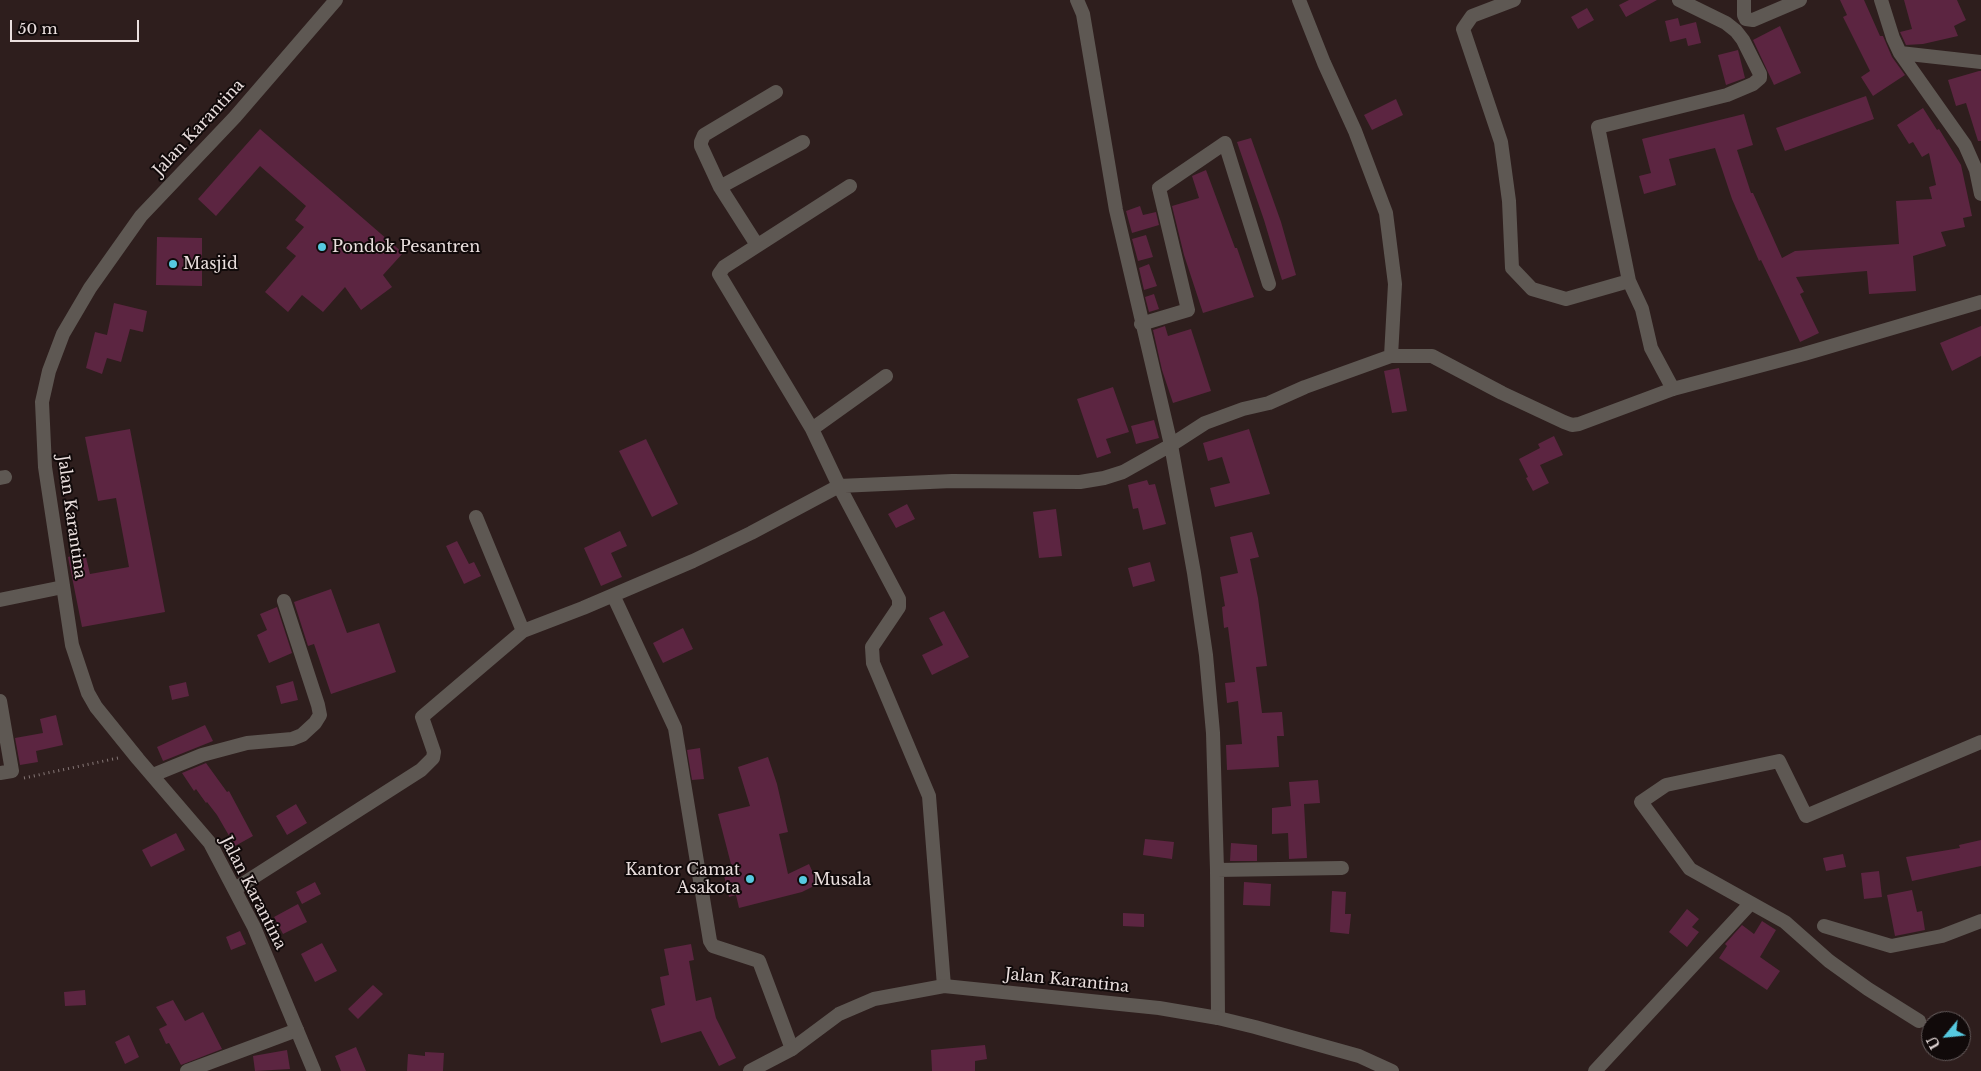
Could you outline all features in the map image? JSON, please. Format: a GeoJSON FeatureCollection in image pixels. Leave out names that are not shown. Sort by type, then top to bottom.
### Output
{"type":"FeatureCollection","features":[{"type":"Feature","properties":{"kind":"street","name":"Jalan Karantina"},"geometry":{"type":"LineString","coordinates":[[314,1071],[254,927],[236,889],[210,843],[124,741],[88,693],[72,645],[46,467],[42,402],[49,371],[63,334],[90,288],[141,216],[235,117],[336,0]]}},
{"type":"Feature","properties":{"kind":"street"},"geometry":{"type":"LineString","coordinates":[[1077,0],[1083,14],[1116,210],[1141,324],[1171,445],[1194,573],[1206,654],[1212,733],[1217,870],[1218,1018]]}},
{"type":"Feature","properties":{"kind":"street"},"geometry":{"type":"LineString","coordinates":[[1299,0],[1354,130],[1386,213],[1395,284],[1391,356]]}},
{"type":"Feature","properties":{"kind":"street"},"geometry":{"type":"LineString","coordinates":[[1514,0],[1472,16],[1463,29],[1502,142],[1509,201],[1512,268],[1532,289],[1566,299],[1629,281]]}},
{"type":"Feature","properties":{"kind":"street"},"geometry":{"type":"LineString","coordinates":[[1673,388],[1651,348],[1642,308],[1629,281],[1598,127],[1727,94],[1753,84],[1760,78],[1759,69],[1736,31],[1726,23],[1680,0]]}},
{"type":"Feature","properties":{"kind":"street"},"geometry":{"type":"LineString","coordinates":[[1736,31],[1744,16],[1744,0]]}},
{"type":"Feature","properties":{"kind":"street"},"geometry":{"type":"LineString","coordinates":[[1744,16],[1746,19],[1753,20],[1800,0]]}},
{"type":"Feature","properties":{"kind":"street"},"geometry":{"type":"LineString","coordinates":[[1881,0],[1893,38],[1900,53],[1965,145],[1976,170],[1981,194]]}},
{"type":"Feature","properties":{"kind":"street"},"geometry":{"type":"LineString","coordinates":[[1900,53],[1981,62]]}},
{"type":"Feature","properties":{"kind":"street"},"geometry":{"type":"LineString","coordinates":[[757,245],[720,187],[701,146],[704,135],[776,92]]}},
{"type":"Feature","properties":{"kind":"street"},"geometry":{"type":"LineString","coordinates":[[720,187],[804,142]]}},
{"type":"Feature","properties":{"kind":"street"},"geometry":{"type":"LineString","coordinates":[[1141,324],[1188,310],[1159,188],[1225,143],[1269,284]]}},
{"type":"Feature","properties":{"kind":"street"},"geometry":{"type":"LineString","coordinates":[[850,186],[724,267],[719,274],[812,428],[839,486],[900,603],[872,647],[873,663],[929,796],[944,986]]}},
{"type":"Feature","properties":{"kind":"street"},"geometry":{"type":"LineString","coordinates":[[236,889],[421,770],[433,758],[434,752],[422,717],[523,631],[693,561],[839,486],[952,481],[1080,482],[1104,478],[1123,472],[1205,423],[1243,409],[1269,403],[1305,387],[1391,356],[1432,356],[1502,393],[1572,425],[1589,422],[1673,388],[1804,354],[1981,302]]}},
{"type":"Feature","properties":{"kind":"street"},"geometry":{"type":"LineString","coordinates":[[812,428],[886,376]]}},
{"type":"Feature","properties":{"kind":"street"},"geometry":{"type":"LineString","coordinates":[[476,517],[523,631]]}},
{"type":"Feature","properties":{"kind":"street"},"geometry":{"type":"LineString","coordinates":[[0,600],[63,587]]}},
{"type":"Feature","properties":{"kind":"street"},"geometry":{"type":"LineString","coordinates":[[614,595],[675,728],[710,941],[713,946],[759,961],[792,1049]]}},
{"type":"Feature","properties":{"kind":"street"},"geometry":{"type":"LineString","coordinates":[[153,775],[202,755],[247,743],[292,739],[302,735],[315,723],[320,715],[318,705],[284,600]]}},
{"type":"Feature","properties":{"kind":"street"},"geometry":{"type":"LineString","coordinates":[[0,701],[6,772]]}},
{"type":"Feature","properties":{"kind":"street"},"geometry":{"type":"LineString","coordinates":[[1919,1021],[1868,989],[1829,961],[1785,922],[1690,869],[1641,802],[1666,784],[1779,761],[1806,816],[1981,742]]}},
{"type":"Feature","properties":{"kind":"street"},"geometry":{"type":"LineString","coordinates":[[1217,870],[1342,868]]}},
{"type":"Feature","properties":{"kind":"street"},"geometry":{"type":"LineString","coordinates":[[1595,1071],[1750,904]]}},
{"type":"Feature","properties":{"kind":"street"},"geometry":{"type":"LineString","coordinates":[[1824,926],[1891,946],[1942,936],[1981,921]]}},
{"type":"Feature","properties":{"kind":"street","name":"Jalan Karantina"},"geometry":{"type":"LineString","coordinates":[[750,1071],[792,1049],[839,1014],[874,999],[944,986],[1159,1008],[1218,1018],[1359,1056],[1392,1071]]}},
{"type":"Feature","properties":{"kind":"street"},"geometry":{"type":"LineString","coordinates":[[187,1071],[297,1030]]}},
{"type":"Feature","properties":{"kind":"path"},"geometry":{"type":"LineString","coordinates":[[6,772],[13,780],[124,757]]}},
{"type":"Feature","properties":{"kind":"building"},"geometry":{"type":"Polygon","coordinates":[[[1629,0],[1657,0],[1626,17],[1619,5],[1629,0]]]}},
{"type":"Feature","properties":{"kind":"building"},"geometry":{"type":"Polygon","coordinates":[[[1840,0],[1864,0],[1880,36],[1883,36],[1892,57],[1905,75],[1873,96],[1861,77],[1870,71],[1843,17],[1847,15],[1840,0]]]}},
{"type":"Feature","properties":{"kind":"building"},"geometry":{"type":"Polygon","coordinates":[[[1904,0],[1957,0],[1966,20],[1954,26],[1958,36],[1923,44],[1906,45],[1900,32],[1912,29],[1904,0]]]}},
{"type":"Feature","properties":{"kind":"building"},"geometry":{"type":"Polygon","coordinates":[[[1587,8],[1594,20],[1578,29],[1571,17],[1587,8]]]}},
{"type":"Feature","properties":{"kind":"building"},"geometry":{"type":"Polygon","coordinates":[[[1678,18],[1680,26],[1696,22],[1701,43],[1688,46],[1686,38],[1670,42],[1665,21],[1678,18]]]}},
{"type":"Feature","properties":{"kind":"building"},"geometry":{"type":"Polygon","coordinates":[[[1780,26],[1801,73],[1774,85],[1753,40],[1780,26]]]}},
{"type":"Feature","properties":{"kind":"building"},"geometry":{"type":"Polygon","coordinates":[[[1738,50],[1745,78],[1726,85],[1718,55],[1738,50]]]}},
{"type":"Feature","properties":{"kind":"building"},"geometry":{"type":"Polygon","coordinates":[[[1981,71],[1981,141],[1978,141],[1966,103],[1956,106],[1948,80],[1981,71]]]}},
{"type":"Feature","properties":{"kind":"building"},"geometry":{"type":"Polygon","coordinates":[[[1866,96],[1874,119],[1785,151],[1776,128],[1866,96]]]}},
{"type":"Feature","properties":{"kind":"building"},"geometry":{"type":"Polygon","coordinates":[[[1396,99],[1403,115],[1372,130],[1364,115],[1396,99]]]}},
{"type":"Feature","properties":{"kind":"building"},"geometry":{"type":"Polygon","coordinates":[[[1923,108],[1937,130],[1939,129],[1961,165],[1972,216],[1963,218],[1965,227],[1941,232],[1946,246],[1913,256],[1916,291],[1869,294],[1867,271],[1796,277],[1804,292],[1800,294],[1819,333],[1800,342],[1761,260],[1759,261],[1732,199],[1715,148],[1669,159],[1676,185],[1644,194],[1639,176],[1651,173],[1642,139],[1744,114],[1753,145],[1737,150],[1751,193],[1753,193],[1782,258],[1795,251],[1899,244],[1896,201],[1932,199],[1929,187],[1936,185],[1929,153],[1922,157],[1913,142],[1909,144],[1897,125],[1923,108]]]}},
{"type":"Feature","properties":{"kind":"building"},"geometry":{"type":"Polygon","coordinates":[[[260,129],[403,253],[383,275],[392,287],[361,310],[345,287],[323,312],[302,295],[288,312],[265,292],[296,256],[286,248],[304,227],[295,220],[306,206],[260,166],[216,216],[198,199],[260,129]]]}},
{"type":"Feature","properties":{"kind":"building"},"geometry":{"type":"Polygon","coordinates":[[[1251,138],[1281,222],[1296,275],[1282,280],[1237,142],[1251,138]]]}},
{"type":"Feature","properties":{"kind":"building"},"geometry":{"type":"Polygon","coordinates":[[[1206,170],[1254,297],[1203,313],[1184,255],[1172,206],[1199,198],[1192,176],[1206,170]]]}},
{"type":"Feature","properties":{"kind":"building"},"geometry":{"type":"Polygon","coordinates":[[[1140,206],[1143,215],[1156,212],[1159,225],[1132,233],[1126,211],[1140,206]]]}},
{"type":"Feature","properties":{"kind":"building"},"geometry":{"type":"Polygon","coordinates":[[[1146,235],[1153,257],[1138,261],[1132,239],[1146,235]]]}},
{"type":"Feature","properties":{"kind":"building"},"geometry":{"type":"Polygon","coordinates":[[[157,237],[202,238],[202,286],[156,285],[157,237]]]}},
{"type":"Feature","properties":{"kind":"building"},"geometry":{"type":"Polygon","coordinates":[[[1149,264],[1157,286],[1144,290],[1139,268],[1149,264]]]}},
{"type":"Feature","properties":{"kind":"building"},"geometry":{"type":"Polygon","coordinates":[[[1154,294],[1159,309],[1149,312],[1145,297],[1154,294]]]}},
{"type":"Feature","properties":{"kind":"building"},"geometry":{"type":"Polygon","coordinates":[[[114,303],[147,311],[143,332],[130,329],[121,362],[107,358],[102,374],[86,368],[95,332],[107,335],[114,303]]]}},
{"type":"Feature","properties":{"kind":"building"},"geometry":{"type":"Polygon","coordinates":[[[1165,326],[1168,336],[1191,329],[1211,391],[1173,403],[1162,370],[1153,330],[1165,326]]]}},
{"type":"Feature","properties":{"kind":"building"},"geometry":{"type":"Polygon","coordinates":[[[1981,326],[1981,356],[1952,371],[1940,343],[1981,326]]]}},
{"type":"Feature","properties":{"kind":"building"},"geometry":{"type":"Polygon","coordinates":[[[1399,368],[1407,411],[1392,413],[1384,371],[1399,368]]]}},
{"type":"Feature","properties":{"kind":"building"},"geometry":{"type":"Polygon","coordinates":[[[1113,387],[1129,432],[1106,439],[1111,453],[1097,458],[1077,399],[1113,387]]]}},
{"type":"Feature","properties":{"kind":"building"},"geometry":{"type":"Polygon","coordinates":[[[1154,420],[1159,438],[1136,444],[1131,426],[1154,420]]]}},
{"type":"Feature","properties":{"kind":"building"},"geometry":{"type":"Polygon","coordinates":[[[130,429],[165,612],[82,627],[68,557],[85,553],[90,574],[129,567],[116,498],[98,501],[85,437],[130,429]]]}},
{"type":"Feature","properties":{"kind":"building"},"geometry":{"type":"Polygon","coordinates":[[[1249,429],[1270,494],[1215,507],[1210,488],[1230,483],[1222,457],[1208,461],[1203,443],[1249,429]]]}},
{"type":"Feature","properties":{"kind":"building"},"geometry":{"type":"Polygon","coordinates":[[[1554,436],[1563,455],[1540,465],[1549,483],[1533,491],[1519,459],[1540,448],[1538,444],[1554,436]]]}},
{"type":"Feature","properties":{"kind":"building"},"geometry":{"type":"Polygon","coordinates":[[[646,439],[678,504],[652,517],[619,451],[646,439]]]}},
{"type":"Feature","properties":{"kind":"building"},"geometry":{"type":"Polygon","coordinates":[[[1147,480],[1149,485],[1155,484],[1166,524],[1143,530],[1138,508],[1133,509],[1128,485],[1147,480]]]}},
{"type":"Feature","properties":{"kind":"building"},"geometry":{"type":"Polygon","coordinates":[[[907,504],[915,519],[896,528],[888,514],[907,504]]]}},
{"type":"Feature","properties":{"kind":"building"},"geometry":{"type":"Polygon","coordinates":[[[1056,509],[1062,556],[1039,558],[1033,512],[1056,509]]]}},
{"type":"Feature","properties":{"kind":"building"},"geometry":{"type":"Polygon","coordinates":[[[620,531],[627,546],[611,553],[622,577],[601,586],[584,548],[620,531]]]}},
{"type":"Feature","properties":{"kind":"building"},"geometry":{"type":"Polygon","coordinates":[[[1252,532],[1259,557],[1250,559],[1258,598],[1267,666],[1256,667],[1262,713],[1282,712],[1284,736],[1277,736],[1279,767],[1227,770],[1226,745],[1242,744],[1238,701],[1227,703],[1225,683],[1235,682],[1228,627],[1224,628],[1222,607],[1225,606],[1220,577],[1238,573],[1230,537],[1252,532]]]}},
{"type":"Feature","properties":{"kind":"building"},"geometry":{"type":"Polygon","coordinates":[[[457,541],[469,564],[474,562],[481,576],[464,584],[446,546],[457,541]]]}},
{"type":"Feature","properties":{"kind":"building"},"geometry":{"type":"Polygon","coordinates":[[[1150,562],[1155,581],[1133,587],[1128,568],[1150,562]]]}},
{"type":"Feature","properties":{"kind":"building"},"geometry":{"type":"Polygon","coordinates":[[[331,589],[347,633],[379,623],[396,672],[331,694],[314,644],[308,646],[294,602],[331,589]]]}},
{"type":"Feature","properties":{"kind":"building"},"geometry":{"type":"Polygon","coordinates":[[[277,607],[292,653],[269,663],[257,635],[267,630],[260,614],[277,607]]]}},
{"type":"Feature","properties":{"kind":"building"},"geometry":{"type":"Polygon","coordinates":[[[944,611],[969,657],[932,675],[922,655],[943,645],[929,618],[944,611]]]}},
{"type":"Feature","properties":{"kind":"building"},"geometry":{"type":"Polygon","coordinates":[[[683,628],[693,649],[663,663],[653,643],[683,628]]]}},
{"type":"Feature","properties":{"kind":"building"},"geometry":{"type":"Polygon","coordinates":[[[293,681],[298,700],[281,704],[276,686],[293,681]]]}},
{"type":"Feature","properties":{"kind":"building"},"geometry":{"type":"Polygon","coordinates":[[[186,682],[189,696],[172,700],[169,686],[186,682]]]}},
{"type":"Feature","properties":{"kind":"building"},"geometry":{"type":"Polygon","coordinates":[[[56,715],[63,745],[36,751],[38,762],[20,765],[15,738],[43,733],[40,719],[56,715]]]}},
{"type":"Feature","properties":{"kind":"building"},"geometry":{"type":"Polygon","coordinates":[[[205,725],[213,741],[163,761],[157,747],[205,725]]]}},
{"type":"Feature","properties":{"kind":"building"},"geometry":{"type":"Polygon","coordinates":[[[700,748],[704,779],[692,780],[687,750],[700,748]]]}},
{"type":"Feature","properties":{"kind":"building"},"geometry":{"type":"Polygon","coordinates":[[[768,757],[777,784],[788,832],[779,834],[788,874],[809,864],[818,884],[802,892],[739,908],[736,895],[729,897],[723,871],[732,868],[718,814],[750,806],[738,767],[768,757]]]}},
{"type":"Feature","properties":{"kind":"building"},"geometry":{"type":"Polygon","coordinates":[[[206,763],[227,792],[229,791],[253,836],[235,846],[217,815],[196,789],[194,791],[182,773],[206,763]]]}},
{"type":"Feature","properties":{"kind":"building"},"geometry":{"type":"Polygon","coordinates":[[[1318,780],[1320,803],[1304,804],[1307,858],[1289,859],[1288,833],[1272,834],[1272,808],[1291,806],[1289,782],[1318,780]]]}},
{"type":"Feature","properties":{"kind":"building"},"geometry":{"type":"Polygon","coordinates":[[[296,804],[307,823],[287,835],[276,816],[296,804]]]}},
{"type":"Feature","properties":{"kind":"building"},"geometry":{"type":"Polygon","coordinates":[[[176,833],[185,850],[151,867],[142,850],[176,833]]]}},
{"type":"Feature","properties":{"kind":"building"},"geometry":{"type":"Polygon","coordinates":[[[1145,839],[1174,842],[1172,859],[1143,855],[1145,839]]]}},
{"type":"Feature","properties":{"kind":"building"},"geometry":{"type":"Polygon","coordinates":[[[1981,840],[1981,866],[1912,881],[1906,857],[1960,848],[1959,845],[1981,840]]]}},
{"type":"Feature","properties":{"kind":"building"},"geometry":{"type":"Polygon","coordinates":[[[1231,843],[1257,845],[1257,861],[1230,861],[1231,843]]]}},
{"type":"Feature","properties":{"kind":"building"},"geometry":{"type":"Polygon","coordinates":[[[1843,854],[1846,867],[1826,871],[1823,858],[1843,854]]]}},
{"type":"Feature","properties":{"kind":"building"},"geometry":{"type":"Polygon","coordinates":[[[1879,871],[1882,897],[1864,899],[1861,873],[1879,871]]]}},
{"type":"Feature","properties":{"kind":"building"},"geometry":{"type":"Polygon","coordinates":[[[315,882],[321,894],[302,904],[296,892],[315,882]]]}},
{"type":"Feature","properties":{"kind":"building"},"geometry":{"type":"Polygon","coordinates":[[[1244,882],[1271,884],[1270,906],[1243,905],[1244,882]]]}},
{"type":"Feature","properties":{"kind":"building"},"geometry":{"type":"Polygon","coordinates":[[[1912,890],[1917,912],[1922,911],[1925,930],[1895,936],[1887,895],[1912,890]]]}},
{"type":"Feature","properties":{"kind":"building"},"geometry":{"type":"Polygon","coordinates":[[[1332,891],[1346,892],[1345,914],[1351,914],[1349,934],[1330,932],[1332,891]]]}},
{"type":"Feature","properties":{"kind":"building"},"geometry":{"type":"Polygon","coordinates":[[[298,904],[307,922],[283,934],[274,917],[298,904]]]}},
{"type":"Feature","properties":{"kind":"building"},"geometry":{"type":"Polygon","coordinates":[[[1687,909],[1699,919],[1692,927],[1699,932],[1687,947],[1669,932],[1687,909]]]}},
{"type":"Feature","properties":{"kind":"building"},"geometry":{"type":"Polygon","coordinates":[[[1123,913],[1144,914],[1144,927],[1123,926],[1123,913]]]}},
{"type":"Feature","properties":{"kind":"building"},"geometry":{"type":"Polygon","coordinates":[[[1762,921],[1776,930],[1760,957],[1780,971],[1767,990],[1719,958],[1727,946],[1725,944],[1742,925],[1754,934],[1762,921]]]}},
{"type":"Feature","properties":{"kind":"building"},"geometry":{"type":"Polygon","coordinates":[[[240,931],[246,944],[231,950],[226,937],[240,931]]]}},
{"type":"Feature","properties":{"kind":"building"},"geometry":{"type":"Polygon","coordinates":[[[322,943],[337,971],[315,982],[301,954],[322,943]]]}},
{"type":"Feature","properties":{"kind":"building"},"geometry":{"type":"Polygon","coordinates":[[[691,944],[694,960],[689,961],[696,1001],[711,997],[716,1018],[736,1058],[719,1066],[701,1031],[661,1043],[651,1009],[665,1005],[660,977],[669,975],[664,949],[691,944]]]}},
{"type":"Feature","properties":{"kind":"building"},"geometry":{"type":"Polygon","coordinates":[[[373,985],[383,994],[358,1019],[348,1009],[373,985]]]}},
{"type":"Feature","properties":{"kind":"building"},"geometry":{"type":"Polygon","coordinates":[[[85,990],[86,1005],[65,1006],[64,992],[85,990]]]}},
{"type":"Feature","properties":{"kind":"building"},"geometry":{"type":"Polygon","coordinates":[[[173,1000],[185,1021],[203,1012],[222,1049],[181,1065],[169,1043],[166,1044],[159,1029],[167,1025],[156,1007],[173,1000]]]}},
{"type":"Feature","properties":{"kind":"building"},"geometry":{"type":"Polygon","coordinates":[[[129,1035],[139,1057],[125,1064],[115,1042],[129,1035]]]}},
{"type":"Feature","properties":{"kind":"building"},"geometry":{"type":"Polygon","coordinates":[[[985,1045],[987,1059],[975,1061],[975,1071],[932,1071],[931,1050],[985,1045]]]}},
{"type":"Feature","properties":{"kind":"building"},"geometry":{"type":"Polygon","coordinates":[[[356,1047],[366,1071],[341,1071],[335,1056],[356,1047]]]}},
{"type":"Feature","properties":{"kind":"building"},"geometry":{"type":"Polygon","coordinates":[[[287,1050],[290,1069],[255,1071],[253,1056],[287,1050]]]}},
{"type":"Feature","properties":{"kind":"building"},"geometry":{"type":"Polygon","coordinates":[[[425,1052],[444,1053],[443,1071],[407,1071],[408,1054],[425,1056],[425,1052]]]}},
{"type":"Feature","properties":{"kind":"place","name":"Pondok Pesantren"},"geometry":{"type":"Point","coordinates":[322,247]}},
{"type":"Feature","properties":{"kind":"place","name":"Masjid"},"geometry":{"type":"Point","coordinates":[173,264]}},
{"type":"Feature","properties":{"kind":"place","name":"Kantor Camat Asakota"},"geometry":{"type":"Point","coordinates":[750,879]}},
{"type":"Feature","properties":{"kind":"place","name":"Musala"},"geometry":{"type":"Point","coordinates":[803,880]}}]}
